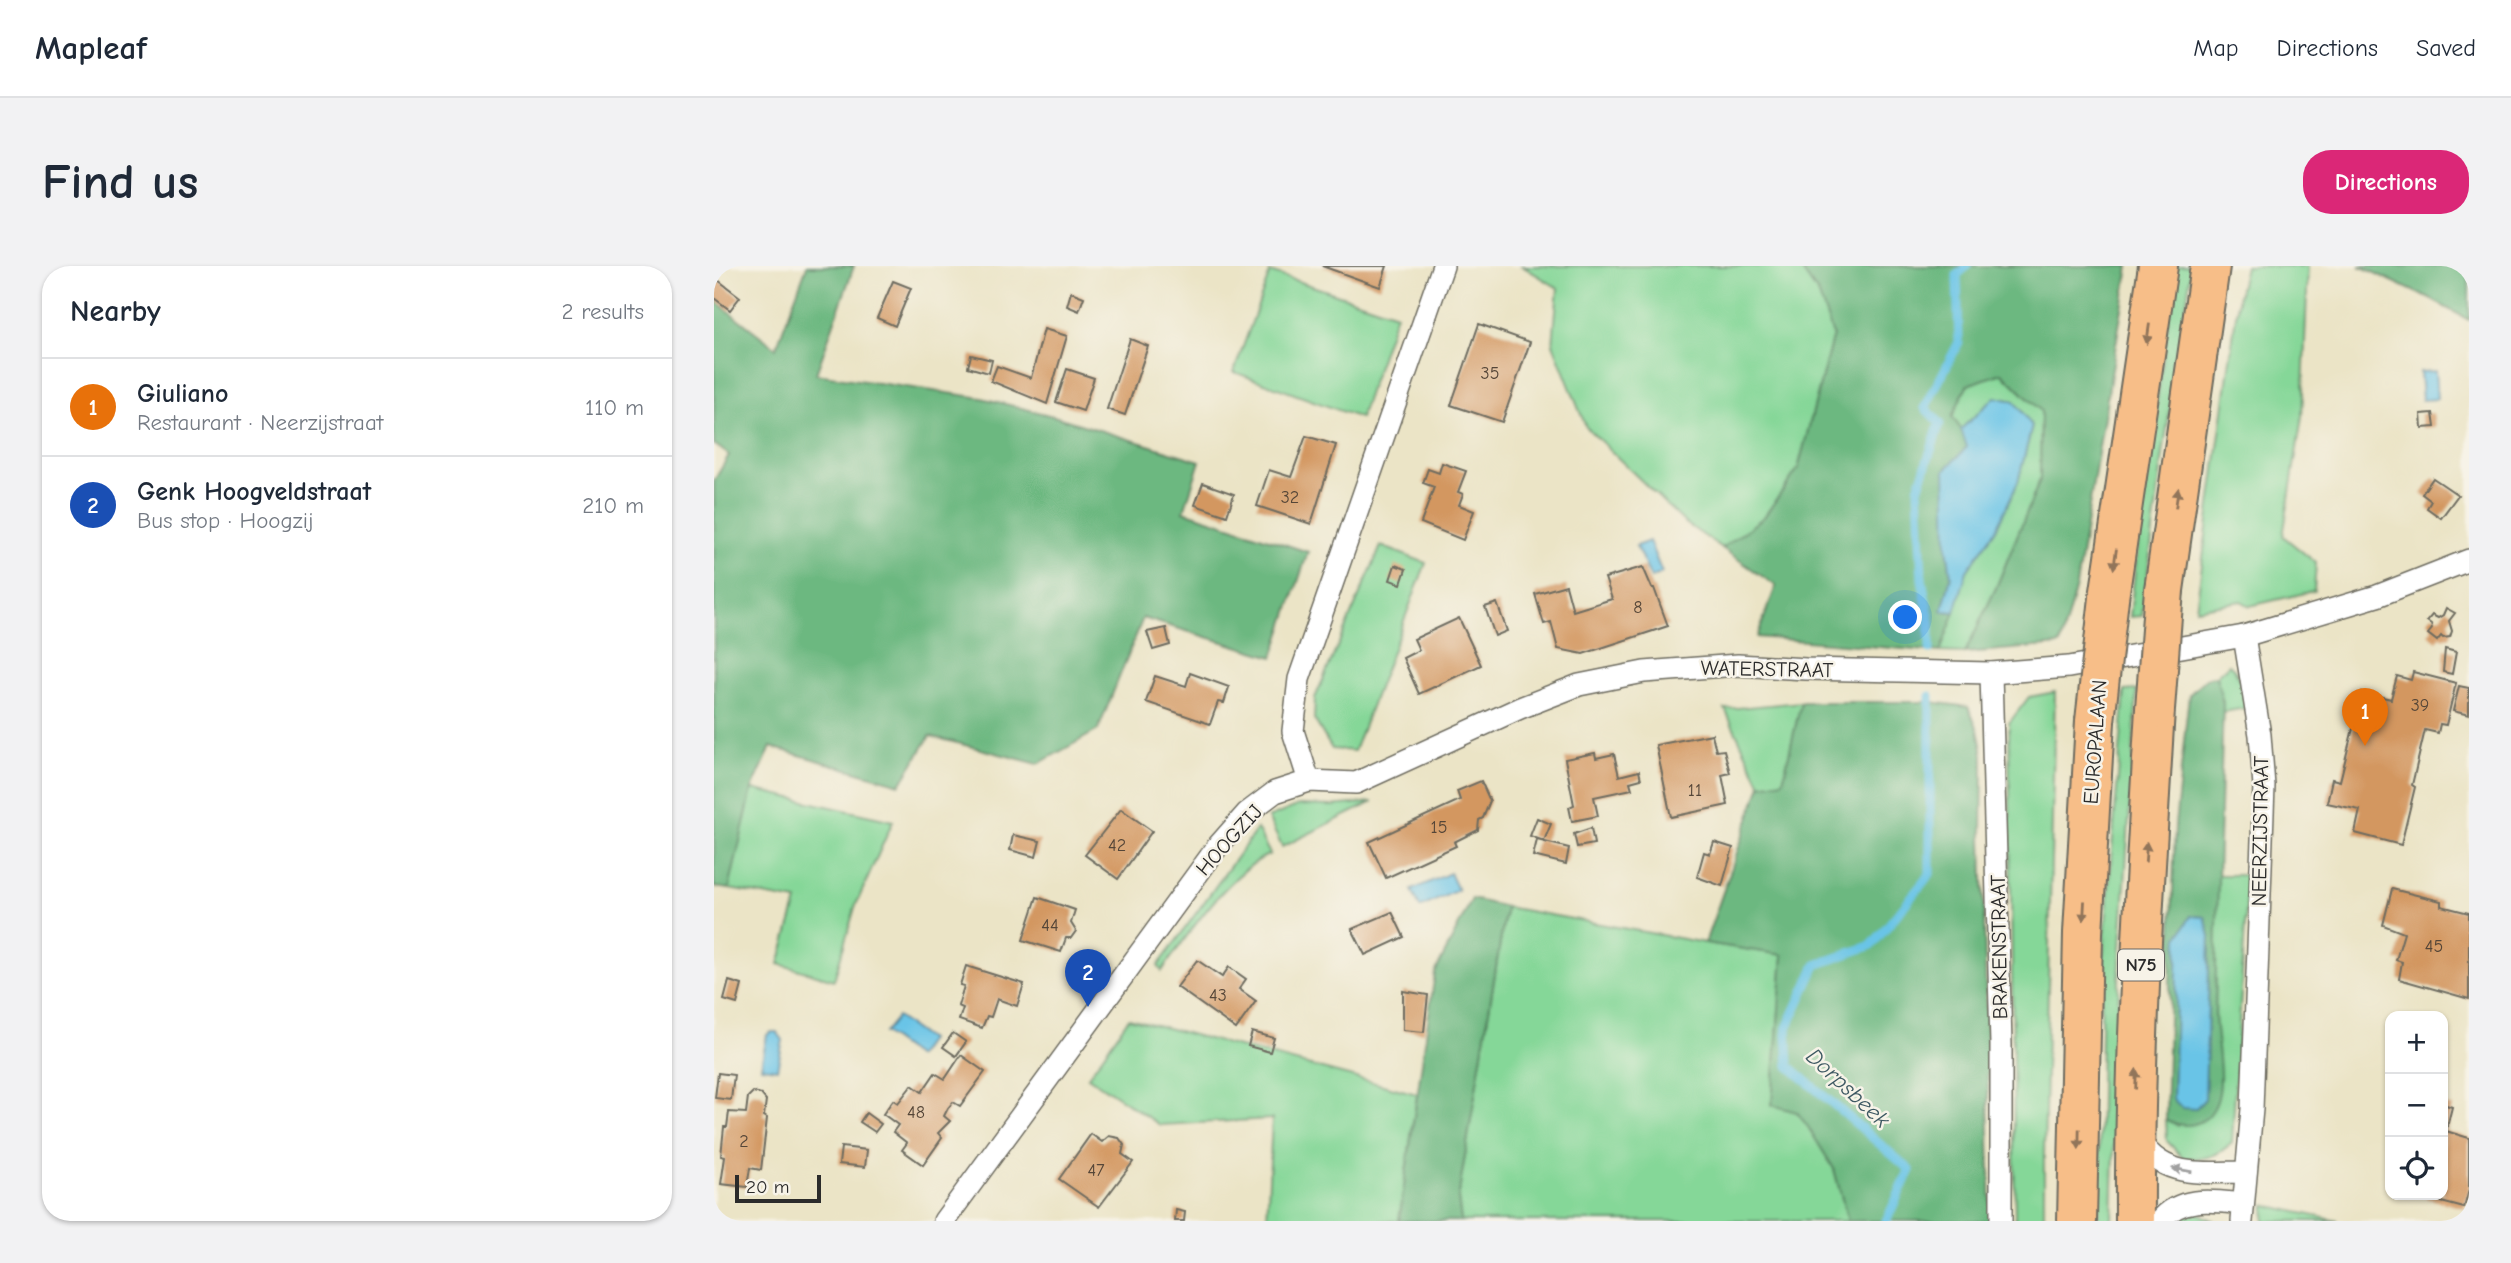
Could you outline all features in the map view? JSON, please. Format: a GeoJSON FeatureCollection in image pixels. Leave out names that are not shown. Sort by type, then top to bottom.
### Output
{"type":"FeatureCollection","features":[{"type":"Feature","properties":{"kind":"highway","name":"EUROPALAAN"},"geometry":{"type":"LineString","coordinates":[[2077,1221],[2083,933],[2095,721],[2109,598],[2158,266]]}},
{"type":"Feature","properties":{"kind":"highway","name":"N75"},"geometry":{"type":"LineString","coordinates":[[2135,1221],[2134,1131],[2142,916],[2164,590],[2210,266]]}},
{"type":"Feature","properties":{"kind":"street"},"geometry":{"type":"LineString","coordinates":[[1308,781],[1293,731],[1299,679],[1443,266]]}},
{"type":"Feature","properties":{"kind":"street"},"geometry":{"type":"LineString","coordinates":[[2244,636],[2377,596],[2469,560]]}},
{"type":"Feature","properties":{"kind":"street","name":"WATERSTRAAT"},"geometry":{"type":"LineString","coordinates":[[1308,781],[1356,783],[1520,708],[1567,690],[1644,671],[1738,665],[1991,674],[2069,667],[2244,636]]}},
{"type":"Feature","properties":{"kind":"street","name":"NEERZIJSTRAAT"},"geometry":{"type":"LineString","coordinates":[[2243,1213],[2252,1109],[2264,786],[2260,735],[2244,636]]}},
{"type":"Feature","properties":{"kind":"street","name":"BRAKENSTRAAT"},"geometry":{"type":"LineString","coordinates":[[1991,674],[1998,880],[2001,1221]]}},
{"type":"Feature","properties":{"kind":"street","name":"HOOGZIJ"},"geometry":{"type":"LineString","coordinates":[[944,1221],[1218,846],[1247,813],[1275,792],[1308,781]]}},
{"type":"Feature","properties":{"kind":"street"},"geometry":{"type":"LineString","coordinates":[[2134,1131],[2150,1155],[2172,1169],[2246,1172]]}},
{"type":"Feature","properties":{"kind":"street"},"geometry":{"type":"LineString","coordinates":[[2160,1221],[2166,1213],[2185,1203],[2209,1200],[2243,1213]]}},
{"type":"Feature","properties":{"kind":"green space"},"geometry":{"type":"Polygon","coordinates":[[[807,266],[854,266],[816,374],[982,398],[1057,417],[1200,461],[1184,511],[1308,552],[1273,657],[1143,618],[1098,730],[1038,764],[930,736],[900,784],[771,747],[752,789],[729,889],[714,887],[714,481],[729,455],[714,444],[714,300],[776,348],[807,266]]]}},
{"type":"Feature","properties":{"kind":"green space"},"geometry":{"type":"Polygon","coordinates":[[[1522,266],[1799,266],[1819,295],[1833,335],[1798,469],[1764,517],[1722,548],[1684,522],[1586,427],[1553,344],[1558,288],[1522,266]]]}},
{"type":"Feature","properties":{"kind":"green space"},"geometry":{"type":"Polygon","coordinates":[[[1799,266],[2129,266],[2076,586],[2060,645],[1965,653],[1996,588],[2040,480],[2041,411],[2002,373],[1967,385],[1952,417],[1961,429],[1968,447],[1947,511],[1947,547],[1951,576],[1942,611],[1955,612],[1940,652],[1757,637],[1776,586],[1722,548],[1764,517],[1798,469],[1833,335],[1819,295],[1799,266]]]}},
{"type":"Feature","properties":{"kind":"green space"},"geometry":{"type":"Polygon","coordinates":[[[2176,266],[2192,266],[2163,454],[2142,616],[2130,617],[2141,516],[2176,266]]]}},
{"type":"Feature","properties":{"kind":"green space"},"geometry":{"type":"Polygon","coordinates":[[[2245,266],[2308,266],[2302,417],[2283,536],[2316,563],[2314,591],[2250,606],[2241,601],[2196,609],[2239,293],[2245,266]]]}},
{"type":"Feature","properties":{"kind":"green space"},"geometry":{"type":"Polygon","coordinates":[[[2360,266],[2469,266],[2469,320],[2430,299],[2360,266]]]}},
{"type":"Feature","properties":{"kind":"green space"},"geometry":{"type":"Polygon","coordinates":[[[1270,272],[1396,314],[1360,418],[1234,372],[1270,272]]]}},
{"type":"Feature","properties":{"kind":"green space"},"geometry":{"type":"Polygon","coordinates":[[[2002,373],[2041,411],[2040,480],[1996,588],[1965,653],[1940,652],[1967,571],[1996,529],[2018,482],[2032,426],[2014,401],[1995,397],[1961,429],[1952,417],[1967,385],[2002,373]]]}},
{"type":"Feature","properties":{"kind":"green space"},"geometry":{"type":"Polygon","coordinates":[[[1381,546],[1426,563],[1354,751],[1332,749],[1314,719],[1315,698],[1381,546]]]}},
{"type":"Feature","properties":{"kind":"green space"},"geometry":{"type":"Polygon","coordinates":[[[2229,664],[2239,679],[2246,708],[2223,712],[2216,676],[2229,664]]]}},
{"type":"Feature","properties":{"kind":"green space"},"geometry":{"type":"Polygon","coordinates":[[[2216,676],[2223,703],[2215,1011],[2220,1081],[2217,1101],[2208,1116],[2196,1124],[2181,1125],[2166,1119],[2175,825],[2189,695],[2206,678],[2216,676]],[[2191,916],[2178,937],[2173,1099],[2195,1109],[2205,1099],[2210,936],[2205,917],[2191,916]]]}},
{"type":"Feature","properties":{"kind":"green space"},"geometry":{"type":"Polygon","coordinates":[[[2137,690],[2119,980],[2112,1221],[2098,1221],[2102,972],[2125,691],[2137,690]]]}},
{"type":"Feature","properties":{"kind":"green space"},"geometry":{"type":"Polygon","coordinates":[[[2055,692],[2044,1221],[2015,1221],[2009,723],[2029,697],[2055,692]]]}},
{"type":"Feature","properties":{"kind":"green space"},"geometry":{"type":"Polygon","coordinates":[[[1801,702],[1783,781],[1761,785],[1725,709],[1801,702]]]}},
{"type":"Feature","properties":{"kind":"green space"},"geometry":{"type":"Polygon","coordinates":[[[1801,702],[1931,702],[1968,707],[1978,729],[1983,755],[1982,834],[1991,1221],[1848,1221],[1834,1169],[1808,1127],[1797,1112],[1772,1105],[1783,955],[1705,943],[1761,785],[1783,781],[1801,702]]]}},
{"type":"Feature","properties":{"kind":"green space"},"geometry":{"type":"Polygon","coordinates":[[[752,789],[893,821],[855,907],[834,980],[779,964],[797,901],[729,889],[752,789]]]}},
{"type":"Feature","properties":{"kind":"green space"},"geometry":{"type":"Polygon","coordinates":[[[1373,802],[1282,847],[1268,818],[1299,805],[1331,806],[1373,802]]]}},
{"type":"Feature","properties":{"kind":"green space"},"geometry":{"type":"Polygon","coordinates":[[[1257,829],[1270,854],[1254,863],[1224,889],[1162,971],[1158,966],[1257,829]]]}},
{"type":"Feature","properties":{"kind":"green space"},"geometry":{"type":"Polygon","coordinates":[[[2217,875],[2248,875],[2232,1142],[2210,1156],[2183,1158],[2167,1141],[2166,1119],[2178,1126],[2219,1080],[2215,1031],[2217,875]]]}},
{"type":"Feature","properties":{"kind":"green space"},"geometry":{"type":"Polygon","coordinates":[[[1472,899],[1506,907],[1458,1198],[1461,1221],[1399,1221],[1435,973],[1472,899]]]}},
{"type":"Feature","properties":{"kind":"green space"},"geometry":{"type":"Polygon","coordinates":[[[1506,907],[1783,955],[1772,1105],[1797,1112],[1808,1126],[1834,1169],[1848,1221],[1461,1221],[1458,1198],[1506,907]]]}},
{"type":"Feature","properties":{"kind":"green space"},"geometry":{"type":"Polygon","coordinates":[[[1129,1018],[1417,1094],[1399,1221],[1267,1221],[1272,1119],[1160,1125],[1088,1077],[1129,1018]]]}},
{"type":"Feature","properties":{"kind":"green space"},"geometry":{"type":"Polygon","coordinates":[[[2265,1205],[2338,1221],[2264,1221],[2265,1205]]]}},
{"type":"Feature","properties":{"kind":"green space"},"geometry":{"type":"Polygon","coordinates":[[[2194,1211],[2214,1221],[2173,1221],[2194,1211]]]}},
{"type":"Feature","properties":{"kind":"water"},"geometry":{"type":"Polygon","coordinates":[[[2435,371],[2437,399],[2422,400],[2420,372],[2435,371]]]}},
{"type":"Feature","properties":{"kind":"water"},"geometry":{"type":"Polygon","coordinates":[[[1995,397],[2014,401],[2032,426],[2018,482],[1996,529],[1967,571],[1955,612],[1942,611],[1951,576],[1947,547],[1945,470],[1967,447],[1961,429],[1995,397]]]}},
{"type":"Feature","properties":{"kind":"water"},"geometry":{"type":"Polygon","coordinates":[[[1649,541],[1662,573],[1651,578],[1636,546],[1649,541]]]}},
{"type":"Feature","properties":{"kind":"water"},"geometry":{"type":"Polygon","coordinates":[[[1450,873],[1458,890],[1420,908],[1412,890],[1450,873]]]}},
{"type":"Feature","properties":{"kind":"water"},"geometry":{"type":"Polygon","coordinates":[[[2191,916],[2205,917],[2210,936],[2205,1099],[2195,1109],[2182,1108],[2173,1099],[2178,937],[2191,916]]]}},
{"type":"Feature","properties":{"kind":"water"},"geometry":{"type":"Polygon","coordinates":[[[897,1017],[929,1040],[917,1057],[884,1033],[897,1017]]]}},
{"type":"Feature","properties":{"kind":"water"},"geometry":{"type":"Polygon","coordinates":[[[777,1032],[783,1040],[777,1069],[761,1067],[767,1035],[777,1032]]]}},
{"type":"Feature","properties":{"kind":"building"},"geometry":{"type":"Polygon","coordinates":[[[1322,266],[1387,266],[1380,287],[1322,266]]]}},
{"type":"Feature","properties":{"kind":"building"},"geometry":{"type":"Polygon","coordinates":[[[714,277],[740,297],[730,310],[714,298],[714,277]]]}},
{"type":"Feature","properties":{"kind":"building"},"geometry":{"type":"Polygon","coordinates":[[[893,281],[911,288],[895,326],[877,318],[893,281]]]}},
{"type":"Feature","properties":{"kind":"building"},"geometry":{"type":"Polygon","coordinates":[[[1071,292],[1084,297],[1079,311],[1067,306],[1071,292]]]}},
{"type":"Feature","properties":{"kind":"building"},"geometry":{"type":"Polygon","coordinates":[[[1479,324],[1530,342],[1502,422],[1451,405],[1479,324]]]}},
{"type":"Feature","properties":{"kind":"building"},"geometry":{"type":"Polygon","coordinates":[[[1044,329],[1067,336],[1047,404],[991,381],[997,366],[1031,378],[1044,329]]]}},
{"type":"Feature","properties":{"kind":"building"},"geometry":{"type":"Polygon","coordinates":[[[1130,339],[1148,346],[1125,415],[1107,409],[1130,339]]]}},
{"type":"Feature","properties":{"kind":"building"},"geometry":{"type":"Polygon","coordinates":[[[971,355],[992,360],[989,373],[968,367],[971,355]]]}},
{"type":"Feature","properties":{"kind":"building"},"geometry":{"type":"Polygon","coordinates":[[[1067,369],[1094,378],[1083,411],[1056,402],[1067,369]]]}},
{"type":"Feature","properties":{"kind":"building"},"geometry":{"type":"Polygon","coordinates":[[[2433,413],[2435,427],[2422,428],[2421,414],[2433,413]]]}},
{"type":"Feature","properties":{"kind":"building"},"geometry":{"type":"Polygon","coordinates":[[[1306,436],[1336,445],[1311,524],[1257,506],[1269,470],[1291,477],[1306,436]]]}},
{"type":"Feature","properties":{"kind":"building"},"geometry":{"type":"Polygon","coordinates":[[[1442,463],[1466,471],[1458,492],[1463,494],[1459,505],[1474,511],[1463,540],[1421,523],[1434,487],[1423,483],[1428,469],[1439,473],[1442,463]]]}},
{"type":"Feature","properties":{"kind":"building"},"geometry":{"type":"Polygon","coordinates":[[[2433,478],[2458,495],[2441,518],[2427,508],[2431,501],[2422,494],[2433,478]]]}},
{"type":"Feature","properties":{"kind":"building"},"geometry":{"type":"Polygon","coordinates":[[[1203,483],[1234,494],[1227,516],[1195,505],[1203,483]]]}},
{"type":"Feature","properties":{"kind":"building"},"geometry":{"type":"Polygon","coordinates":[[[1395,565],[1406,569],[1401,584],[1390,580],[1395,565]]]}},
{"type":"Feature","properties":{"kind":"building"},"geometry":{"type":"Polygon","coordinates":[[[1643,567],[1668,626],[1583,654],[1558,649],[1551,622],[1544,624],[1535,594],[1566,585],[1573,611],[1612,599],[1605,578],[1643,567]]]}},
{"type":"Feature","properties":{"kind":"building"},"geometry":{"type":"Polygon","coordinates":[[[1497,603],[1507,631],[1495,636],[1485,607],[1497,603]]]}},
{"type":"Feature","properties":{"kind":"building"},"geometry":{"type":"Polygon","coordinates":[[[2446,608],[2455,613],[2449,621],[2452,631],[2450,637],[2441,636],[2437,641],[2428,634],[2432,629],[2427,621],[2432,615],[2438,618],[2443,615],[2446,608]]]}},
{"type":"Feature","properties":{"kind":"building"},"geometry":{"type":"Polygon","coordinates":[[[1459,618],[1481,665],[1419,694],[1403,658],[1419,650],[1414,639],[1459,618]]]}},
{"type":"Feature","properties":{"kind":"building"},"geometry":{"type":"Polygon","coordinates":[[[1166,628],[1170,645],[1153,650],[1147,632],[1166,628]]]}},
{"type":"Feature","properties":{"kind":"building"},"geometry":{"type":"Polygon","coordinates":[[[2445,649],[2456,652],[2452,674],[2443,672],[2445,649]]]}},
{"type":"Feature","properties":{"kind":"building"},"geometry":{"type":"Polygon","coordinates":[[[2413,672],[2456,683],[2446,725],[2440,724],[2438,733],[2425,730],[2401,845],[2355,833],[2360,810],[2327,803],[2332,779],[2340,781],[2362,692],[2391,699],[2397,676],[2411,680],[2413,672]]]}},
{"type":"Feature","properties":{"kind":"building"},"geometry":{"type":"Polygon","coordinates":[[[1190,673],[1229,687],[1224,703],[1218,702],[1210,724],[1146,702],[1155,676],[1186,686],[1190,673]]]}},
{"type":"Feature","properties":{"kind":"building"},"geometry":{"type":"Polygon","coordinates":[[[2459,686],[2469,688],[2469,715],[2453,711],[2459,686]]]}},
{"type":"Feature","properties":{"kind":"building"},"geometry":{"type":"Polygon","coordinates":[[[1712,734],[1716,751],[1724,750],[1730,773],[1722,775],[1728,805],[1671,817],[1656,745],[1712,734]]]}},
{"type":"Feature","properties":{"kind":"building"},"geometry":{"type":"Polygon","coordinates":[[[1595,753],[1596,758],[1614,754],[1619,776],[1639,771],[1641,779],[1630,782],[1632,789],[1594,797],[1598,816],[1572,821],[1569,807],[1574,805],[1565,759],[1595,753]]]}},
{"type":"Feature","properties":{"kind":"building"},"geometry":{"type":"Polygon","coordinates":[[[1481,781],[1490,801],[1483,818],[1479,820],[1478,830],[1454,842],[1456,846],[1386,878],[1369,842],[1460,800],[1457,791],[1481,781]]]}},
{"type":"Feature","properties":{"kind":"building"},"geometry":{"type":"Polygon","coordinates":[[[1121,809],[1152,831],[1118,879],[1085,855],[1121,809]]]}},
{"type":"Feature","properties":{"kind":"building"},"geometry":{"type":"Polygon","coordinates":[[[1537,818],[1551,824],[1544,841],[1530,836],[1537,818]]]}},
{"type":"Feature","properties":{"kind":"building"},"geometry":{"type":"Polygon","coordinates":[[[1591,828],[1594,844],[1577,847],[1574,834],[1591,828]]]}},
{"type":"Feature","properties":{"kind":"building"},"geometry":{"type":"Polygon","coordinates":[[[1013,835],[1040,841],[1036,857],[1010,850],[1013,835]]]}},
{"type":"Feature","properties":{"kind":"building"},"geometry":{"type":"Polygon","coordinates":[[[1537,840],[1569,848],[1566,864],[1533,856],[1537,840]]]}},
{"type":"Feature","properties":{"kind":"building"},"geometry":{"type":"Polygon","coordinates":[[[1714,842],[1733,848],[1722,886],[1697,877],[1704,852],[1710,854],[1714,842]]]}},
{"type":"Feature","properties":{"kind":"building"},"geometry":{"type":"Polygon","coordinates":[[[2392,889],[2441,901],[2441,906],[2469,913],[2469,999],[2399,979],[2402,962],[2396,960],[2404,933],[2383,925],[2392,889]]]}},
{"type":"Feature","properties":{"kind":"building"},"geometry":{"type":"Polygon","coordinates":[[[1037,897],[1075,910],[1071,923],[1076,931],[1071,938],[1066,938],[1061,952],[1023,940],[1037,897]]]}},
{"type":"Feature","properties":{"kind":"building"},"geometry":{"type":"Polygon","coordinates":[[[1392,912],[1404,937],[1365,955],[1352,929],[1392,912]]]}},
{"type":"Feature","properties":{"kind":"building"},"geometry":{"type":"Polygon","coordinates":[[[1197,960],[1222,977],[1229,967],[1246,979],[1239,989],[1256,1001],[1236,1029],[1177,987],[1197,960]]]}},
{"type":"Feature","properties":{"kind":"building"},"geometry":{"type":"Polygon","coordinates":[[[966,966],[1024,984],[1017,1006],[997,999],[991,1017],[987,1016],[982,1028],[959,1020],[963,1008],[958,1006],[964,986],[960,985],[966,966]]]}},
{"type":"Feature","properties":{"kind":"building"},"geometry":{"type":"Polygon","coordinates":[[[729,981],[742,985],[737,1004],[724,1000],[729,981]]]}},
{"type":"Feature","properties":{"kind":"building"},"geometry":{"type":"Polygon","coordinates":[[[1403,991],[1428,995],[1424,1032],[1403,1030],[1403,991]]]}},
{"type":"Feature","properties":{"kind":"building"},"geometry":{"type":"Polygon","coordinates":[[[1252,1032],[1274,1038],[1270,1052],[1248,1046],[1252,1032]]]}},
{"type":"Feature","properties":{"kind":"building"},"geometry":{"type":"Polygon","coordinates":[[[953,1033],[966,1042],[956,1056],[943,1047],[953,1033]]]}},
{"type":"Feature","properties":{"kind":"building"},"geometry":{"type":"Polygon","coordinates":[[[961,1055],[985,1072],[960,1106],[953,1102],[948,1108],[944,1116],[950,1121],[938,1133],[942,1138],[923,1165],[902,1150],[907,1143],[893,1132],[898,1125],[883,1114],[893,1100],[898,1103],[912,1085],[922,1092],[935,1073],[945,1079],[961,1055]]]}},
{"type":"Feature","properties":{"kind":"building"},"geometry":{"type":"Polygon","coordinates":[[[718,1073],[734,1075],[731,1100],[715,1098],[718,1073]]]}},
{"type":"Feature","properties":{"kind":"building"},"geometry":{"type":"Polygon","coordinates":[[[753,1092],[761,1094],[766,1100],[764,1116],[767,1118],[761,1170],[750,1168],[747,1187],[721,1184],[725,1157],[721,1156],[724,1127],[727,1127],[729,1112],[746,1113],[748,1097],[753,1092]]]}},
{"type":"Feature","properties":{"kind":"building"},"geometry":{"type":"Polygon","coordinates":[[[2448,1106],[2452,1107],[2448,1123],[2448,1106]]]}},
{"type":"Feature","properties":{"kind":"building"},"geometry":{"type":"Polygon","coordinates":[[[866,1113],[881,1124],[875,1132],[860,1122],[866,1113]]]}},
{"type":"Feature","properties":{"kind":"building"},"geometry":{"type":"Polygon","coordinates":[[[2448,1132],[2469,1138],[2469,1190],[2464,1208],[2434,1200],[2448,1200],[2448,1132]]]}},
{"type":"Feature","properties":{"kind":"building"},"geometry":{"type":"Polygon","coordinates":[[[1091,1134],[1102,1142],[1109,1136],[1119,1138],[1124,1145],[1122,1154],[1133,1162],[1099,1207],[1059,1179],[1091,1134]]]}},
{"type":"Feature","properties":{"kind":"building"},"geometry":{"type":"Polygon","coordinates":[[[841,1147],[867,1150],[865,1167],[839,1164],[841,1147]]]}},
{"type":"Feature","properties":{"kind":"building"},"geometry":{"type":"Polygon","coordinates":[[[1176,1210],[1185,1212],[1184,1221],[1175,1221],[1176,1210]]]}},
{"type":"Feature","properties":{"kind":"waterway","name":"Dorpsbeek"},"geometry":{"type":"LineString","coordinates":[[1930,649],[1930,623],[1922,579],[1918,489],[1940,423],[1925,408],[1959,342],[1957,275],[1967,266]]}},
{"type":"Feature","properties":{"kind":"waterway","name":"Dorpsbeek"},"geometry":{"type":"LineString","coordinates":[[1886,1221],[1910,1170],[1789,1066],[1787,1028],[1816,965],[1872,945],[1930,874],[1930,696]]}},
{"type":"Feature","properties":{"kind":"place","name":"Giuliano"},"geometry":{"type":"Point","coordinates":[2365,746]}},
{"type":"Feature","properties":{"kind":"place","name":"Genk Hoogveldstraat"},"geometry":{"type":"Point","coordinates":[1088,1007]}}]}
